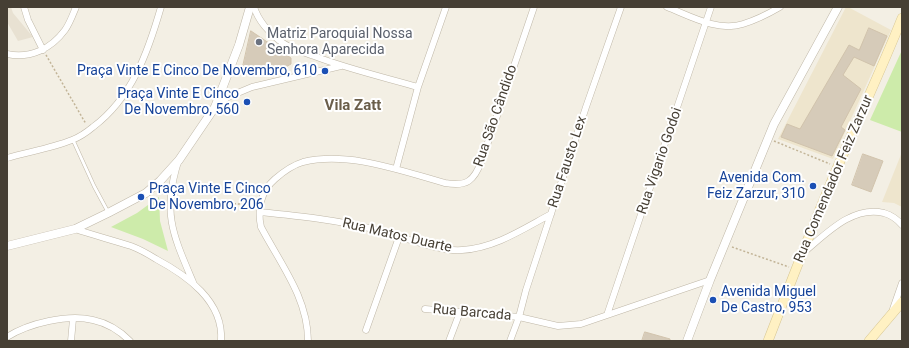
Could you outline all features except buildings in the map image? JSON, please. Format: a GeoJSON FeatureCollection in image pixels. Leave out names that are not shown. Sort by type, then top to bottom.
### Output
{"type":"FeatureCollection","features":[{"type":"Feature","properties":{"kind":"main road","name":"Rua Comendador Feiz Zarzur"},"geometry":{"type":"LineString","coordinates":[[768,341],[837,166],[901,21]]}},
{"type":"Feature","properties":{"kind":"main road"},"geometry":{"type":"LineString","coordinates":[[869,341],[902,302]]}},
{"type":"Feature","properties":{"kind":"street"},"geometry":{"type":"LineString","coordinates":[[24,7],[28,20],[43,50]]}},
{"type":"Feature","properties":{"kind":"street"},"geometry":{"type":"LineString","coordinates":[[7,54],[18,56],[30,55],[43,50],[59,38],[66,29],[76,7]]}},
{"type":"Feature","properties":{"kind":"street"},"geometry":{"type":"LineString","coordinates":[[7,158],[73,140],[90,130],[110,113],[135,79],[147,52],[161,7]]}},
{"type":"Feature","properties":{"kind":"street"},"geometry":{"type":"LineString","coordinates":[[7,246],[75,229],[146,193],[160,181],[179,160],[215,107],[239,45],[250,7]]}},
{"type":"Feature","properties":{"kind":"street"},"geometry":{"type":"LineString","coordinates":[[254,7],[261,22],[280,42],[341,66],[418,86]]}},
{"type":"Feature","properties":{"kind":"street"},"geometry":{"type":"LineString","coordinates":[[396,169],[418,86],[446,7]]}},
{"type":"Feature","properties":{"kind":"street","name":"Rua São Cândido"},"geometry":{"type":"LineString","coordinates":[[308,341],[300,300],[293,283],[261,227],[260,205],[265,191],[271,182],[290,168],[303,162],[353,160],[396,169],[445,184],[453,185],[466,182],[475,176],[482,160],[534,7]]}},
{"type":"Feature","properties":{"kind":"street","name":"Rua Fausto Lex"},"geometry":{"type":"LineString","coordinates":[[510,341],[519,318],[526,290],[586,107],[621,7]]}},
{"type":"Feature","properties":{"kind":"street"},"geometry":{"type":"LineString","coordinates":[[667,7],[707,23],[730,27],[742,25],[760,18],[780,7]]}},
{"type":"Feature","properties":{"kind":"street","name":"Rua Vigario Godoi"},"geometry":{"type":"LineString","coordinates":[[608,315],[712,7]]}},
{"type":"Feature","properties":{"kind":"street"},"geometry":{"type":"LineString","coordinates":[[687,341],[724,244],[774,124],[838,7]]}},
{"type":"Feature","properties":{"kind":"street"},"geometry":{"type":"LineString","coordinates":[[215,107],[228,97],[252,87],[341,66]]}},
{"type":"Feature","properties":{"kind":"street"},"geometry":{"type":"LineString","coordinates":[[179,160],[174,176],[170,199],[170,214],[173,231],[194,283]]}},
{"type":"Feature","properties":{"kind":"street","name":"Rua Matos Duarte"},"geometry":{"type":"LineString","coordinates":[[260,212],[300,216],[350,224],[444,249],[461,250],[480,248],[506,239],[551,214]]}},
{"type":"Feature","properties":{"kind":"street"},"geometry":{"type":"LineString","coordinates":[[802,254],[839,224],[854,215],[864,212],[879,212],[890,215],[899,220],[902,224]]}},
{"type":"Feature","properties":{"kind":"street"},"geometry":{"type":"LineString","coordinates":[[75,229],[132,247],[171,267],[194,283],[214,310],[219,321],[221,341]]}},
{"type":"Feature","properties":{"kind":"street"},"geometry":{"type":"LineString","coordinates":[[366,330],[399,237]]}},
{"type":"Feature","properties":{"kind":"street","name":"Rua Barcada"},"geometry":{"type":"LineString","coordinates":[[424,309],[519,318],[547,324],[581,324],[710,280]]}},
{"type":"Feature","properties":{"kind":"street"},"geometry":{"type":"LineString","coordinates":[[891,315],[902,283]]}},
{"type":"Feature","properties":{"kind":"street"},"geometry":{"type":"LineString","coordinates":[[449,341],[460,312]]}},
{"type":"Feature","properties":{"kind":"street"},"geometry":{"type":"LineString","coordinates":[[7,337],[38,324],[73,318],[95,320],[108,325],[130,341]]}},
{"type":"Feature","properties":{"kind":"street"},"geometry":{"type":"LineString","coordinates":[[71,341],[73,318]]}},
{"type":"Feature","properties":{"kind":"lane"},"geometry":{"type":"LineString","coordinates":[[73,140],[108,213]]}},
{"type":"Feature","properties":{"kind":"path"},"geometry":{"type":"LineString","coordinates":[[43,50],[90,130]]}},
{"type":"Feature","properties":{"kind":"path"},"geometry":{"type":"LineString","coordinates":[[768,139],[837,166]]}},
{"type":"Feature","properties":{"kind":"path"},"geometry":{"type":"LineString","coordinates":[[170,199],[260,205]]}},
{"type":"Feature","properties":{"kind":"path"},"geometry":{"type":"LineString","coordinates":[[724,244],[796,270]]}},
{"type":"Feature","properties":{"kind":"shaded area"},"geometry":{"type":"Polygon","coordinates":[[[7,7],[11,7],[13,13],[33,37],[18,41],[7,22],[7,7]]]}},
{"type":"Feature","properties":{"kind":"shaded area"},"geometry":{"type":"Polygon","coordinates":[[[846,7],[891,30],[833,159],[778,139],[846,7]]]}},
{"type":"Feature","properties":{"kind":"shaded area"},"geometry":{"type":"Polygon","coordinates":[[[902,152],[902,207],[894,203],[882,202],[902,152]]]}},
{"type":"Feature","properties":{"kind":"green space"},"geometry":{"type":"Polygon","coordinates":[[[902,50],[902,132],[870,120],[902,50]]]}},
{"type":"Feature","properties":{"kind":"green space"},"geometry":{"type":"Polygon","coordinates":[[[159,197],[160,221],[168,251],[143,239],[111,227],[137,213],[159,197]]]}},
{"type":"Feature","properties":{"kind":"place","name":"Matriz Paroquial Nossa Senhora Aparecida"},"geometry":{"type":"Point","coordinates":[259,42]}},
{"type":"Feature","properties":{"kind":"place","name":"Praça Vinte E Cinco De Novembro, 610"},"geometry":{"type":"Point","coordinates":[325,71]}},
{"type":"Feature","properties":{"kind":"place","name":"Praça Vinte E Cinco De Novembro, 560"},"geometry":{"type":"Point","coordinates":[247,102]}},
{"type":"Feature","properties":{"kind":"place","name":"Avenida Com. Feiz Zarzur, 310"},"geometry":{"type":"Point","coordinates":[813,186]}},
{"type":"Feature","properties":{"kind":"place","name":"Praça Vinte E Cinco De Novembro, 206"},"geometry":{"type":"Point","coordinates":[141,197]}},
{"type":"Feature","properties":{"kind":"place","name":"Avenida Miguel De Castro, 953"},"geometry":{"type":"Point","coordinates":[713,300]}},
{"type":"Feature","properties":{"kind":"district","name":"Vila Zatt"},"geometry":{"type":"Point","coordinates":[353,106]}}]}
